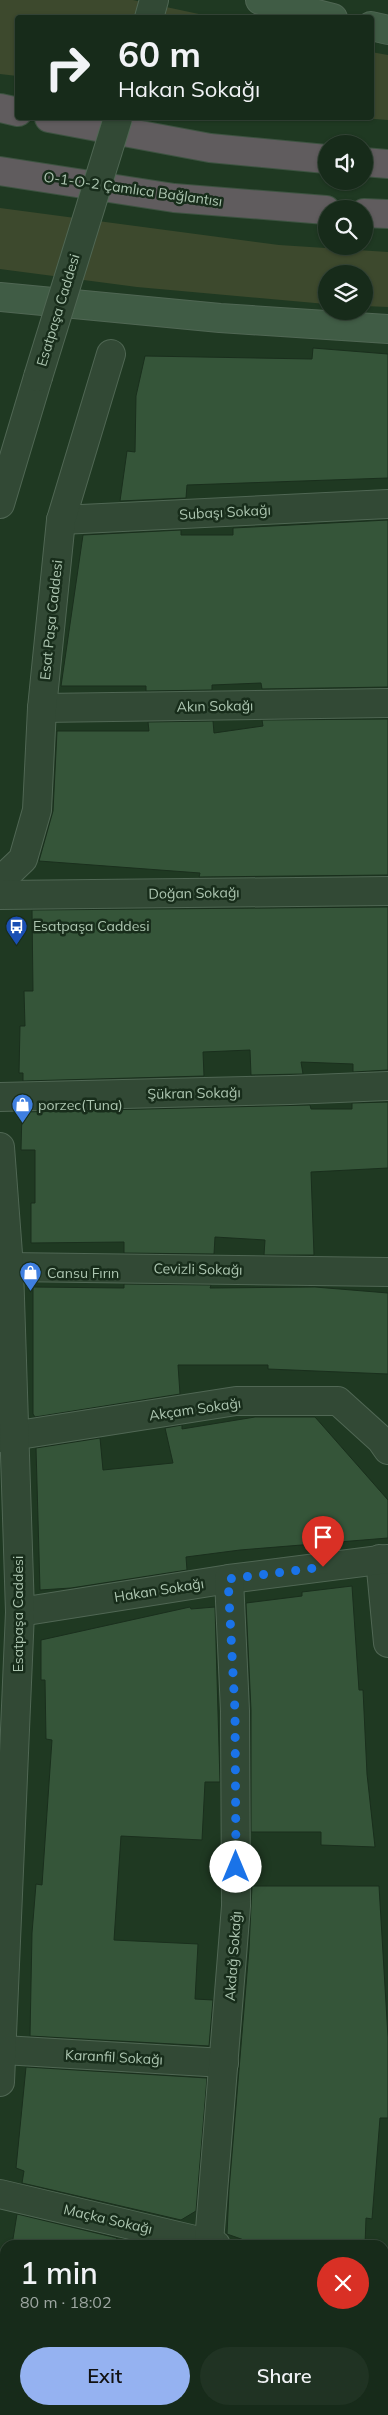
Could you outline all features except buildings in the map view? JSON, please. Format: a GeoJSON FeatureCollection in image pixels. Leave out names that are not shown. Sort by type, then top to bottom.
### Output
{"type":"FeatureCollection","features":[{"type":"Feature","properties":{"kind":"highway"},"geometry":{"type":"LineString","coordinates":[[0,108],[15,111]]}},
{"type":"Feature","properties":{"kind":"highway"},"geometry":{"type":"LineString","coordinates":[[60,120],[210,148],[318,158]]}},
{"type":"Feature","properties":{"kind":"highway"},"geometry":{"type":"LineString","coordinates":[[373,163],[388,164]]}},
{"type":"Feature","properties":{"kind":"highway","name":"O-1-O-2 Çamlıca Bağlantısı"},"geometry":{"type":"LineString","coordinates":[[0,171],[174,198],[318,209]]}},
{"type":"Feature","properties":{"kind":"highway"},"geometry":{"type":"LineString","coordinates":[[373,213],[388,214]]}},
{"type":"Feature","properties":{"kind":"main road"},"geometry":{"type":"LineString","coordinates":[[260,0],[321,15]]}},
{"type":"Feature","properties":{"kind":"main road"},"geometry":{"type":"LineString","coordinates":[[374,27],[388,30]]}},
{"type":"Feature","properties":{"kind":"main road"},"geometry":{"type":"LineString","coordinates":[[0,296],[220,318],[388,329]]}},
{"type":"Feature","properties":{"kind":"street"},"geometry":{"type":"LineString","coordinates":[[150,15],[154,0]]}},
{"type":"Feature","properties":{"kind":"street","name":"Esatpaşa Caddesi"},"geometry":{"type":"LineString","coordinates":[[0,504],[117,120]]}},
{"type":"Feature","properties":{"kind":"street","name":"Esat Paşa Caddesi"},"geometry":{"type":"LineString","coordinates":[[0,881],[23,859],[36,810],[42,708],[61,520],[111,354]]}},
{"type":"Feature","properties":{"kind":"street","name":"Subaşı Sokağı"},"geometry":{"type":"LineString","coordinates":[[61,520],[388,504]]}},
{"type":"Feature","properties":{"kind":"street","name":"Akın Sokağı"},"geometry":{"type":"LineString","coordinates":[[42,708],[388,703]]}},
{"type":"Feature","properties":{"kind":"street","name":"Doğan Sokağı"},"geometry":{"type":"LineString","coordinates":[[0,895],[388,891]]}},
{"type":"Feature","properties":{"kind":"street","name":"Şükran Sokağı"},"geometry":{"type":"LineString","coordinates":[[0,1097],[388,1086]]}},
{"type":"Feature","properties":{"kind":"street","name":"Esatpaşa Caddesi"},"geometry":{"type":"LineString","coordinates":[[0,1146],[9,1267],[6,1427],[20,1612],[2,1970],[3,2050],[0,2082]]}},
{"type":"Feature","properties":{"kind":"street","name":"Cevizli Sokağı"},"geometry":{"type":"LineString","coordinates":[[9,1267],[388,1272]]}},
{"type":"Feature","properties":{"kind":"street","name":"Akçam Sokağı"},"geometry":{"type":"LineString","coordinates":[[6,1427],[236,1401],[338,1401],[381,1440],[388,1450]]}},
{"type":"Feature","properties":{"kind":"street"},"geometry":{"type":"LineString","coordinates":[[384,1559],[388,1643]]}},
{"type":"Feature","properties":{"kind":"street","name":"Hakan Sokağı"},"geometry":{"type":"LineString","coordinates":[[20,1612],[228,1579],[384,1559]]}},
{"type":"Feature","properties":{"kind":"street","name":"Akdağ Sokağı"},"geometry":{"type":"LineString","coordinates":[[213,2240],[236,1906],[235,1711],[228,1579]]}},
{"type":"Feature","properties":{"kind":"street","name":"Karanfil Sokağı"},"geometry":{"type":"LineString","coordinates":[[3,2050],[224,2063]]}},
{"type":"Feature","properties":{"kind":"street","name":"Maçka Sokağı"},"geometry":{"type":"LineString","coordinates":[[0,2194],[196,2240]]}},
{"type":"Feature","properties":{"kind":"green space"},"geometry":{"type":"Polygon","coordinates":[[[0,0],[133,0],[204,15],[15,15],[15,76],[0,74],[0,0]]]}},
{"type":"Feature","properties":{"kind":"green space"},"geometry":{"type":"Polygon","coordinates":[[[374,53],[388,55],[388,120],[374,119],[374,53]]]}},
{"type":"Feature","properties":{"kind":"green space"},"geometry":{"type":"Polygon","coordinates":[[[0,208],[279,245],[318,248],[318,255],[373,255],[373,251],[388,252],[388,307],[373,306],[373,265],[318,265],[318,303],[137,287],[0,269],[0,208]]]}},
{"type":"Feature","properties":{"kind":"place","name":"Esatpaşa Caddesi"},"geometry":{"type":"Point","coordinates":[17,945]}},
{"type":"Feature","properties":{"kind":"place","name":"porzec(Tuna)"},"geometry":{"type":"Point","coordinates":[22,1124]}},
{"type":"Feature","properties":{"kind":"place","name":"Cansu Fırın"},"geometry":{"type":"Point","coordinates":[31,1292]}},
{"type":"Feature","properties":{"kind":"route"},"geometry":{"type":"LineString","coordinates":[[236,1867],[235,1711],[228,1579],[323,1567]]}}]}
